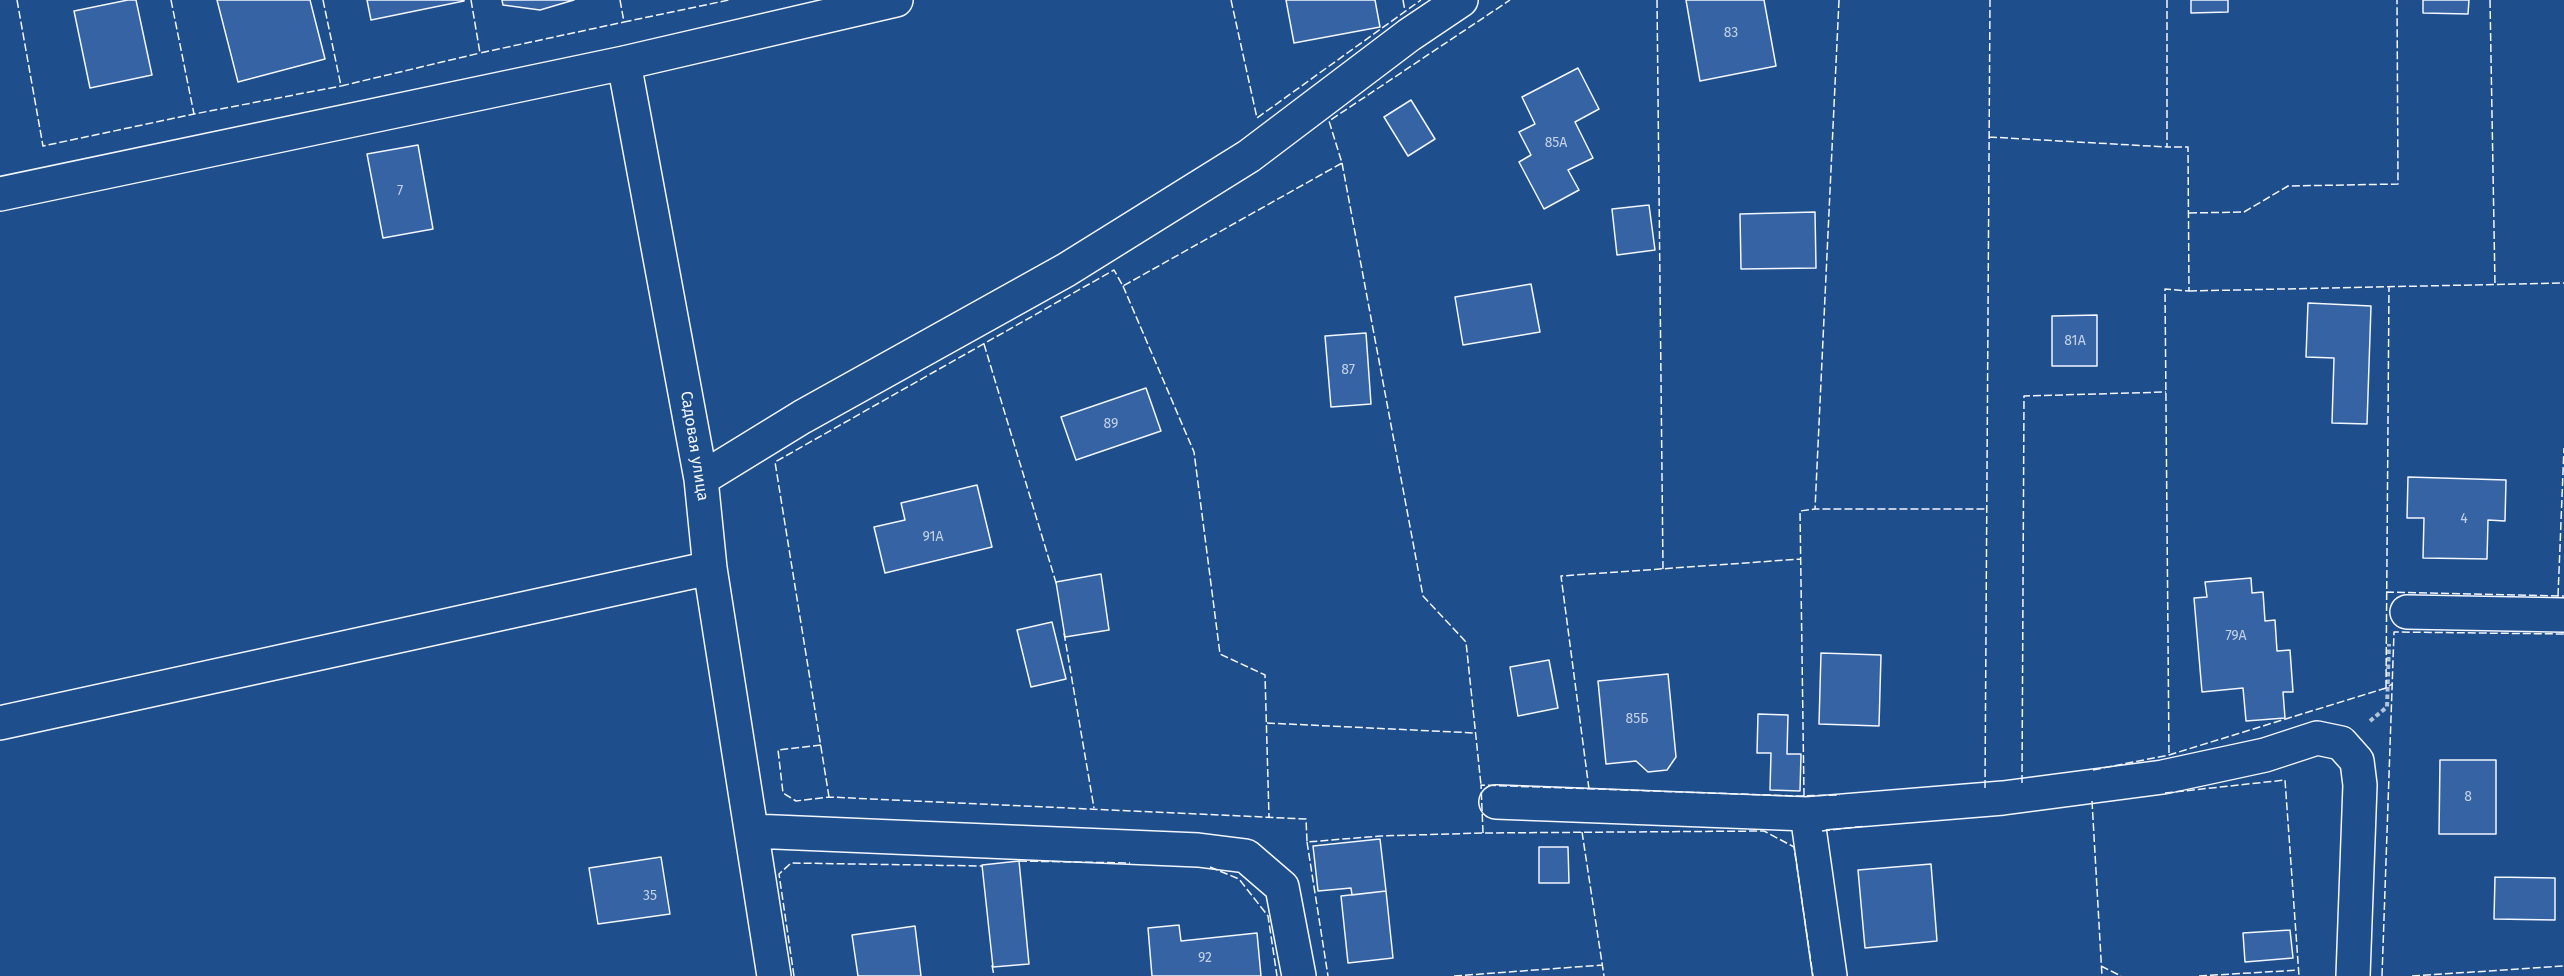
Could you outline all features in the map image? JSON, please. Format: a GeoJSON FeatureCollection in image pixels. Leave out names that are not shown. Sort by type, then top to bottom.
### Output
{"type":"FeatureCollection","features":[{"type":"Feature","properties":{"kind":"street"},"geometry":{"type":"LineString","coordinates":[[0,194],[624,63],[896,0]]}},
{"type":"Feature","properties":{"kind":"street"},"geometry":{"type":"LineString","coordinates":[[701,479],[802,417],[1066,270],[1248,156],[1409,35],[1461,0]]}},
{"type":"Feature","properties":{"kind":"street","name":"Садовая улица"},"geometry":{"type":"LineString","coordinates":[[624,63],[701,479],[710,568],[774,976]]}},
{"type":"Feature","properties":{"kind":"street"},"geometry":{"type":"LineString","coordinates":[[0,723],[710,568]]}},
{"type":"Feature","properties":{"kind":"street"},"geometry":{"type":"LineString","coordinates":[[2407,612],[2564,615]]}},
{"type":"Feature","properties":{"kind":"street"},"geometry":{"type":"LineString","coordinates":[[1496,802],[1807,814],[2003,798],[2163,777],[2265,755],[2317,738],[2341,743],[2357,761],[2360,785],[2353,976]]}},
{"type":"Feature","properties":{"kind":"street"},"geometry":{"type":"LineString","coordinates":[[1807,814],[1830,976]]}},
{"type":"Feature","properties":{"kind":"street"},"geometry":{"type":"LineString","coordinates":[[752,831],[1198,849],[1246,856],[1282,887],[1299,976]]}},
{"type":"Feature","properties":{"kind":"path"},"geometry":{"type":"LineString","coordinates":[[2341,743],[2387,707],[2390,630],[2407,612]]}},
{"type":"Feature","properties":{"kind":"building"},"geometry":{"type":"Polygon","coordinates":[[[136,0],[152,75],[90,88],[74,11],[136,0]]]}},
{"type":"Feature","properties":{"kind":"building"},"geometry":{"type":"Polygon","coordinates":[[[217,0],[310,0],[325,59],[238,82],[217,0]]]}},
{"type":"Feature","properties":{"kind":"building"},"geometry":{"type":"Polygon","coordinates":[[[367,0],[464,0],[464,1],[371,20],[367,0]]]}},
{"type":"Feature","properties":{"kind":"building"},"geometry":{"type":"Polygon","coordinates":[[[502,0],[574,0],[540,10],[503,5],[502,0]]]}},
{"type":"Feature","properties":{"kind":"building"},"geometry":{"type":"Polygon","coordinates":[[[1286,0],[1375,0],[1380,27],[1294,43],[1286,0]]]}},
{"type":"Feature","properties":{"kind":"building"},"geometry":{"type":"Polygon","coordinates":[[[1686,0],[1764,0],[1776,66],[1700,81],[1686,0]]]}},
{"type":"Feature","properties":{"kind":"building"},"geometry":{"type":"Polygon","coordinates":[[[2191,0],[2228,0],[2228,12],[2191,13],[2191,0]]]}},
{"type":"Feature","properties":{"kind":"building"},"geometry":{"type":"Polygon","coordinates":[[[2423,0],[2469,0],[2468,14],[2423,13],[2423,0]]]}},
{"type":"Feature","properties":{"kind":"building"},"geometry":{"type":"Polygon","coordinates":[[[1578,68],[1599,109],[1575,122],[1593,158],[1568,170],[1579,190],[1544,209],[1519,162],[1531,155],[1519,132],[1535,124],[1522,97],[1578,68]]]}},
{"type":"Feature","properties":{"kind":"building"},"geometry":{"type":"Polygon","coordinates":[[[1411,100],[1435,139],[1408,156],[1384,117],[1411,100]]]}},
{"type":"Feature","properties":{"kind":"building"},"geometry":{"type":"Polygon","coordinates":[[[418,145],[433,229],[383,238],[367,154],[418,145]]]}},
{"type":"Feature","properties":{"kind":"building"},"geometry":{"type":"Polygon","coordinates":[[[1649,205],[1655,250],[1617,255],[1612,209],[1649,205]]]}},
{"type":"Feature","properties":{"kind":"building"},"geometry":{"type":"Polygon","coordinates":[[[1815,212],[1816,268],[1741,269],[1740,214],[1815,212]]]}},
{"type":"Feature","properties":{"kind":"building"},"geometry":{"type":"Polygon","coordinates":[[[1531,284],[1540,332],[1463,345],[1455,297],[1531,284]]]}},
{"type":"Feature","properties":{"kind":"building"},"geometry":{"type":"Polygon","coordinates":[[[2308,303],[2371,306],[2367,424],[2332,423],[2334,358],[2306,357],[2308,303]]]}},
{"type":"Feature","properties":{"kind":"building"},"geometry":{"type":"Polygon","coordinates":[[[2097,315],[2097,366],[2052,366],[2052,316],[2097,315]]]}},
{"type":"Feature","properties":{"kind":"building"},"geometry":{"type":"Polygon","coordinates":[[[1366,333],[1371,404],[1331,407],[1325,336],[1366,333]]]}},
{"type":"Feature","properties":{"kind":"building"},"geometry":{"type":"Polygon","coordinates":[[[1146,388],[1161,431],[1076,460],[1061,417],[1146,388]]]}},
{"type":"Feature","properties":{"kind":"building"},"geometry":{"type":"Polygon","coordinates":[[[2408,477],[2506,480],[2505,521],[2488,520],[2487,559],[2423,558],[2424,518],[2407,518],[2408,477]]]}},
{"type":"Feature","properties":{"kind":"building"},"geometry":{"type":"Polygon","coordinates":[[[977,485],[992,547],[885,573],[874,527],[905,520],[901,503],[977,485]]]}},
{"type":"Feature","properties":{"kind":"building"},"geometry":{"type":"Polygon","coordinates":[[[1101,574],[1109,630],[1065,637],[1056,582],[1101,574]]]}},
{"type":"Feature","properties":{"kind":"building"},"geometry":{"type":"Polygon","coordinates":[[[2251,578],[2252,593],[2263,592],[2265,621],[2275,620],[2277,651],[2290,650],[2293,692],[2283,692],[2285,718],[2246,721],[2243,688],[2202,692],[2194,598],[2207,597],[2205,582],[2251,578]]]}},
{"type":"Feature","properties":{"kind":"building"},"geometry":{"type":"Polygon","coordinates":[[[1052,622],[1066,679],[1031,687],[1017,630],[1052,622]]]}},
{"type":"Feature","properties":{"kind":"building"},"geometry":{"type":"Polygon","coordinates":[[[1821,653],[1881,655],[1879,726],[1819,724],[1821,653]]]}},
{"type":"Feature","properties":{"kind":"building"},"geometry":{"type":"Polygon","coordinates":[[[1549,660],[1558,708],[1518,716],[1510,667],[1549,660]]]}},
{"type":"Feature","properties":{"kind":"building"},"geometry":{"type":"Polygon","coordinates":[[[1668,674],[1676,757],[1667,770],[1648,772],[1636,761],[1606,764],[1598,681],[1668,674]]]}},
{"type":"Feature","properties":{"kind":"building"},"geometry":{"type":"Polygon","coordinates":[[[1758,714],[1788,715],[1787,754],[1801,754],[1800,791],[1770,790],[1771,753],[1757,753],[1758,714]]]}},
{"type":"Feature","properties":{"kind":"building"},"geometry":{"type":"Polygon","coordinates":[[[2440,760],[2496,760],[2496,834],[2439,834],[2440,760]]]}},
{"type":"Feature","properties":{"kind":"building"},"geometry":{"type":"Polygon","coordinates":[[[1380,839],[1386,891],[1352,895],[1351,888],[1318,891],[1313,846],[1380,839]]]}},
{"type":"Feature","properties":{"kind":"building"},"geometry":{"type":"Polygon","coordinates":[[[1539,847],[1568,847],[1569,883],[1539,883],[1539,847]]]}},
{"type":"Feature","properties":{"kind":"building"},"geometry":{"type":"Polygon","coordinates":[[[661,857],[670,914],[598,924],[589,868],[661,857]]]}},
{"type":"Feature","properties":{"kind":"building"},"geometry":{"type":"Polygon","coordinates":[[[1019,861],[1029,964],[993,967],[982,865],[1019,861]]]}},
{"type":"Feature","properties":{"kind":"building"},"geometry":{"type":"Polygon","coordinates":[[[1931,864],[1937,941],[1865,948],[1858,870],[1931,864]]]}},
{"type":"Feature","properties":{"kind":"building"},"geometry":{"type":"Polygon","coordinates":[[[2495,877],[2555,878],[2555,920],[2494,919],[2495,877]]]}},
{"type":"Feature","properties":{"kind":"building"},"geometry":{"type":"Polygon","coordinates":[[[1386,891],[1393,958],[1348,963],[1341,896],[1386,891]]]}},
{"type":"Feature","properties":{"kind":"building"},"geometry":{"type":"Polygon","coordinates":[[[1179,925],[1181,941],[1257,933],[1261,976],[1152,976],[1148,928],[1179,925]]]}},
{"type":"Feature","properties":{"kind":"building"},"geometry":{"type":"Polygon","coordinates":[[[915,926],[921,976],[858,976],[852,935],[915,926]]]}},
{"type":"Feature","properties":{"kind":"building"},"geometry":{"type":"Polygon","coordinates":[[[2290,930],[2293,958],[2245,962],[2243,933],[2290,930]]]}},
{"type":"Feature","properties":{"kind":"fence"},"geometry":{"type":"LineString","coordinates":[[17,0],[43,146],[194,114]]}},
{"type":"Feature","properties":{"kind":"fence"},"geometry":{"type":"LineString","coordinates":[[171,0],[194,114],[341,86]]}},
{"type":"Feature","properties":{"kind":"fence"},"geometry":{"type":"LineString","coordinates":[[323,0],[341,86],[480,53]]}},
{"type":"Feature","properties":{"kind":"fence"},"geometry":{"type":"LineString","coordinates":[[471,0],[480,53],[624,22]]}},
{"type":"Feature","properties":{"kind":"fence"},"geometry":{"type":"LineString","coordinates":[[620,0],[624,22],[729,0]]}},
{"type":"Feature","properties":{"kind":"fence"},"geometry":{"type":"LineString","coordinates":[[1231,0],[1257,118],[1421,0]]}},
{"type":"Feature","properties":{"kind":"fence"},"geometry":{"type":"LineString","coordinates":[[1403,0],[1405,11]]}},
{"type":"Feature","properties":{"kind":"fence"},"geometry":{"type":"LineString","coordinates":[[829,797],[775,462],[1114,270],[1123,286],[1342,163],[1329,121],[1510,0]]}},
{"type":"Feature","properties":{"kind":"fence"},"geometry":{"type":"LineString","coordinates":[[1657,0],[1663,569]]}},
{"type":"Feature","properties":{"kind":"fence"},"geometry":{"type":"LineString","coordinates":[[1839,0],[1815,509],[1987,509]]}},
{"type":"Feature","properties":{"kind":"fence"},"geometry":{"type":"LineString","coordinates":[[1985,788],[1990,0]]}},
{"type":"Feature","properties":{"kind":"fence"},"geometry":{"type":"LineString","coordinates":[[2167,0],[2167,147],[2188,147],[2189,291],[2165,289],[2169,755]]}},
{"type":"Feature","properties":{"kind":"fence"},"geometry":{"type":"LineString","coordinates":[[2189,213],[2244,212],[2288,186],[2398,184],[2397,0]]}},
{"type":"Feature","properties":{"kind":"fence"},"geometry":{"type":"LineString","coordinates":[[2490,0],[2495,285]]}},
{"type":"Feature","properties":{"kind":"fence"},"geometry":{"type":"LineString","coordinates":[[1989,137],[2167,147]]}},
{"type":"Feature","properties":{"kind":"fence"},"geometry":{"type":"LineString","coordinates":[[1342,163],[1423,596],[1466,642],[1481,785]]}},
{"type":"Feature","properties":{"kind":"fence"},"geometry":{"type":"LineString","coordinates":[[2189,291],[2564,283]]}},
{"type":"Feature","properties":{"kind":"fence"},"geometry":{"type":"LineString","coordinates":[[1123,286],[1194,452],[1220,654],[1265,675],[1269,817]]}},
{"type":"Feature","properties":{"kind":"fence"},"geometry":{"type":"LineString","coordinates":[[2386,688],[2389,287]]}},
{"type":"Feature","properties":{"kind":"fence"},"geometry":{"type":"LineString","coordinates":[[984,344],[1057,586]]}},
{"type":"Feature","properties":{"kind":"fence"},"geometry":{"type":"LineString","coordinates":[[2022,783],[2024,396],[2166,392]]}},
{"type":"Feature","properties":{"kind":"fence"},"geometry":{"type":"LineString","coordinates":[[2558,596],[2564,448]]}},
{"type":"Feature","properties":{"kind":"fence"},"geometry":{"type":"LineString","coordinates":[[1804,796],[1800,511],[1815,509]]}},
{"type":"Feature","properties":{"kind":"fence"},"geometry":{"type":"LineString","coordinates":[[1589,789],[1561,576],[1801,559]]}},
{"type":"Feature","properties":{"kind":"fence"},"geometry":{"type":"LineString","coordinates":[[2386,592],[2564,596]]}},
{"type":"Feature","properties":{"kind":"fence"},"geometry":{"type":"LineString","coordinates":[[2382,976],[2394,632],[2564,634]]}},
{"type":"Feature","properties":{"kind":"fence"},"geometry":{"type":"LineString","coordinates":[[1064,633],[1094,808]]}},
{"type":"Feature","properties":{"kind":"fence"},"geometry":{"type":"LineString","coordinates":[[2093,770],[2169,755],[2386,688],[2392,684]]}},
{"type":"Feature","properties":{"kind":"fence"},"geometry":{"type":"LineString","coordinates":[[1267,723],[1475,733]]}},
{"type":"Feature","properties":{"kind":"fence"},"geometry":{"type":"LineString","coordinates":[[821,745],[778,750],[783,793],[796,801],[829,797],[1306,819],[1307,842],[1380,836],[1483,833],[1764,831],[1794,847],[1813,976]]}},
{"type":"Feature","properties":{"kind":"fence"},"geometry":{"type":"LineString","coordinates":[[2165,793],[2285,780],[2299,976]]}},
{"type":"Feature","properties":{"kind":"fence"},"geometry":{"type":"LineString","coordinates":[[1483,833],[1481,785],[1796,796],[1840,795]]}},
{"type":"Feature","properties":{"kind":"fence"},"geometry":{"type":"LineString","coordinates":[[2092,801],[2102,976]]}},
{"type":"Feature","properties":{"kind":"fence"},"geometry":{"type":"LineString","coordinates":[[1822,831],[1866,826]]}},
{"type":"Feature","properties":{"kind":"fence"},"geometry":{"type":"LineString","coordinates":[[1582,832],[1604,976]]}},
{"type":"Feature","properties":{"kind":"fence"},"geometry":{"type":"LineString","coordinates":[[1307,842],[1328,976]]}},
{"type":"Feature","properties":{"kind":"fence"},"geometry":{"type":"LineString","coordinates":[[1019,861],[1130,863]]}},
{"type":"Feature","properties":{"kind":"fence"},"geometry":{"type":"LineString","coordinates":[[794,976],[779,874],[791,863],[983,866]]}},
{"type":"Feature","properties":{"kind":"fence"},"geometry":{"type":"LineString","coordinates":[[1210,867],[1239,879],[1268,916],[1277,976]]}},
{"type":"Feature","properties":{"kind":"fence"},"geometry":{"type":"LineString","coordinates":[[992,965],[994,976]]}},
{"type":"Feature","properties":{"kind":"fence"},"geometry":{"type":"LineString","coordinates":[[1454,976],[1603,965]]}},
{"type":"Feature","properties":{"kind":"fence"},"geometry":{"type":"LineString","coordinates":[[2101,966],[2121,976]]}},
{"type":"Feature","properties":{"kind":"fence"},"geometry":{"type":"LineString","coordinates":[[2412,976],[2564,966]]}},
{"type":"Feature","properties":{"kind":"fence"},"geometry":{"type":"LineString","coordinates":[[2199,976],[2299,970]]}}]}
